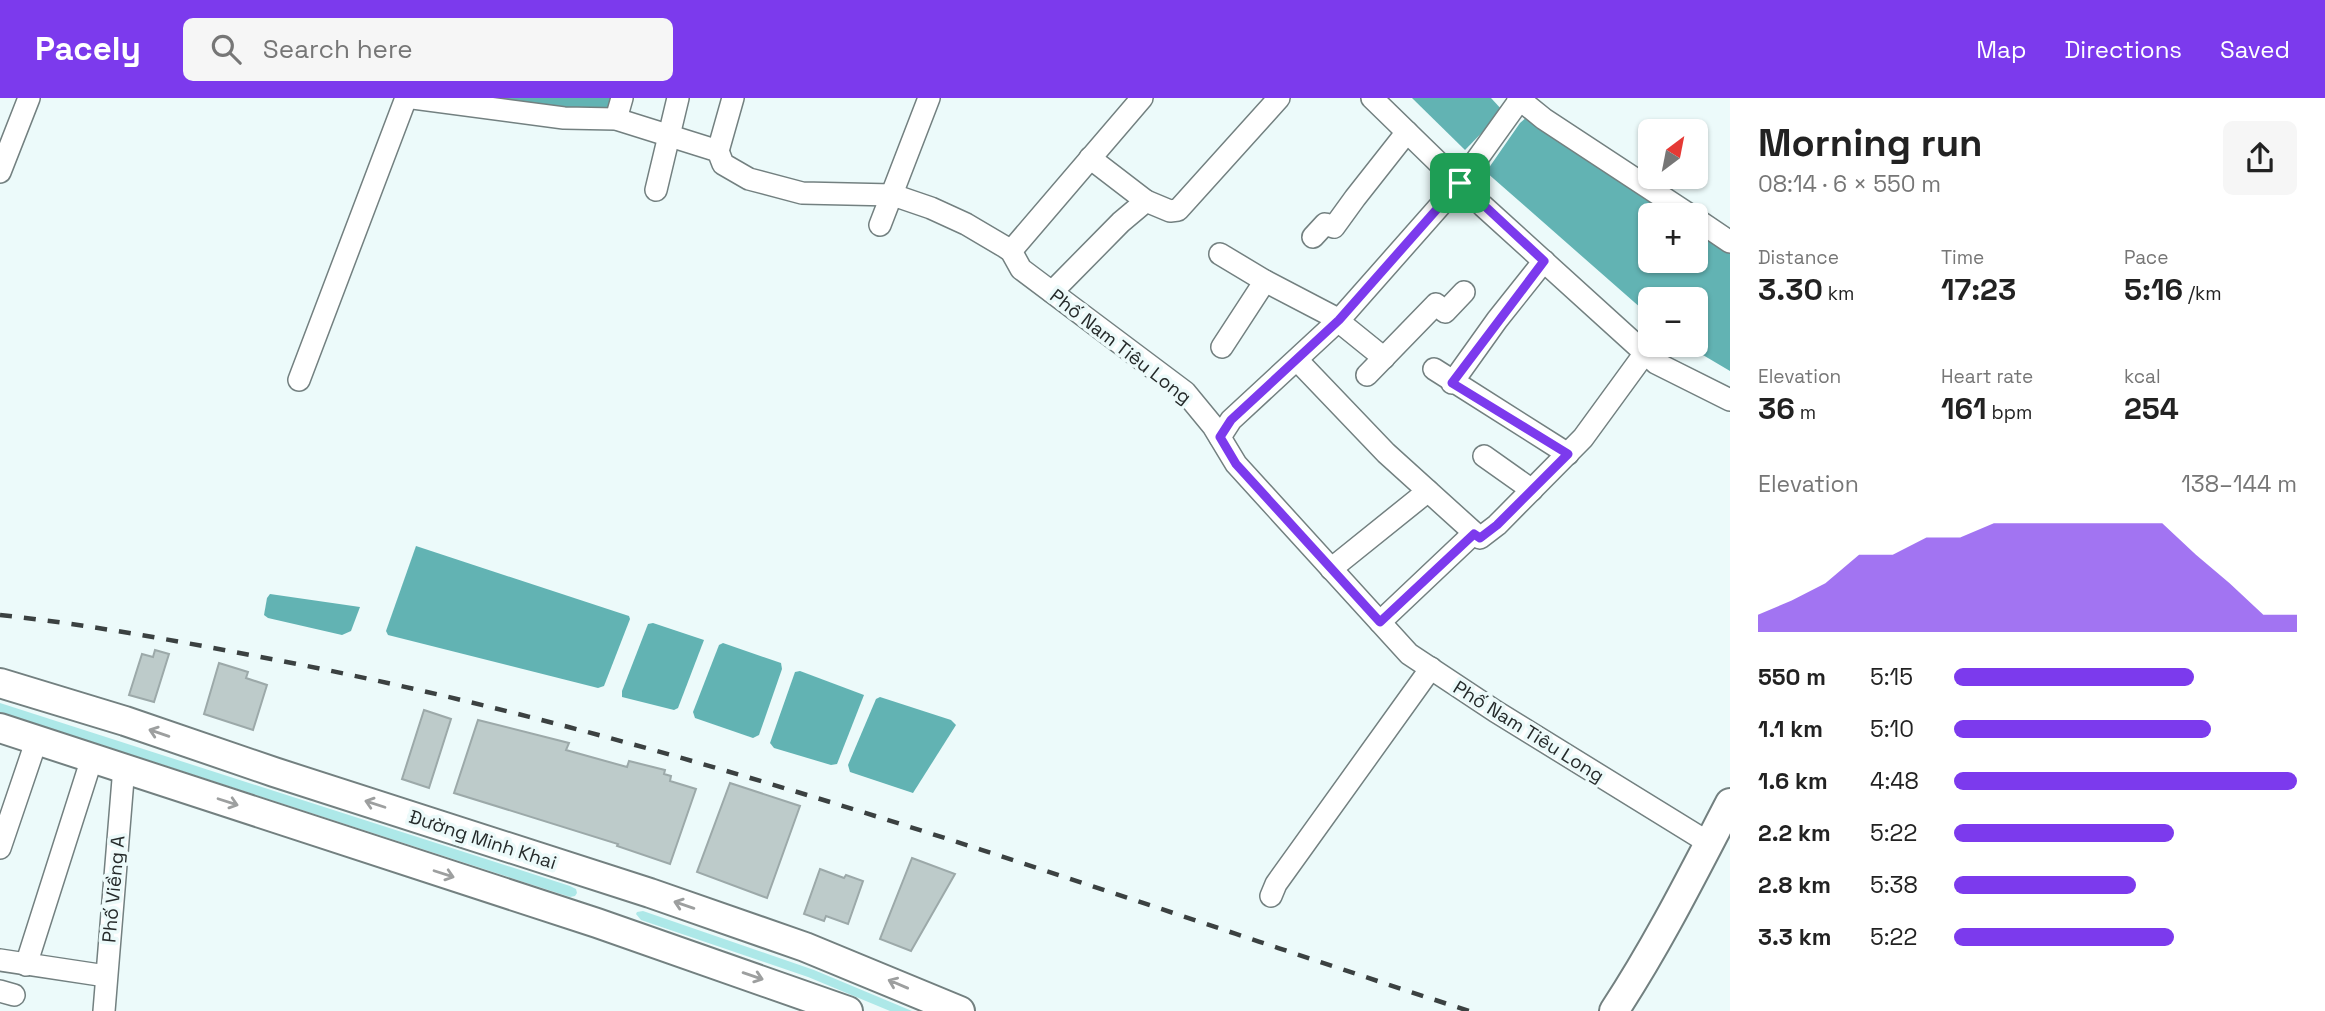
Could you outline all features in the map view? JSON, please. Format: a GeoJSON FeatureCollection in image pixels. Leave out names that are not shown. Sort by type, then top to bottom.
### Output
{"type":"FeatureCollection","features":[{"type":"Feature","properties":{"kind":"main road","name":"Đường Minh Khai"},"geometry":{"type":"LineString","coordinates":[[0,683],[125,721],[805,947],[960,1011]]}},
{"type":"Feature","properties":{"kind":"main road"},"geometry":{"type":"LineString","coordinates":[[0,728],[597,923],[832,1008]]}},
{"type":"Feature","properties":{"kind":"main road"},"geometry":{"type":"LineString","coordinates":[[1614,1011],[1680,902],[1730,803]]}},
{"type":"Feature","properties":{"kind":"main road"},"geometry":{"type":"LineString","coordinates":[[597,923],[610,881]]}},
{"type":"Feature","properties":{"kind":"street"},"geometry":{"type":"LineString","coordinates":[[0,172],[29,98]]}},
{"type":"Feature","properties":{"kind":"street"},"geometry":{"type":"LineString","coordinates":[[299,380],[406,98]]}},
{"type":"Feature","properties":{"kind":"street","name":"Phố Nam Tiêu Long"},"geometry":{"type":"LineString","coordinates":[[413,98],[566,110],[616,118],[718,151],[723,163],[749,179],[802,193],[893,195],[947,215],[1011,251],[1021,269],[1185,392],[1220,437],[1236,464],[1409,654],[1709,843]]}},
{"type":"Feature","properties":{"kind":"street"},"geometry":{"type":"LineString","coordinates":[[616,118],[622,98]]}},
{"type":"Feature","properties":{"kind":"street"},"geometry":{"type":"LineString","coordinates":[[656,190],[678,98]]}},
{"type":"Feature","properties":{"kind":"street"},"geometry":{"type":"LineString","coordinates":[[718,151],[733,98]]}},
{"type":"Feature","properties":{"kind":"street"},"geometry":{"type":"LineString","coordinates":[[880,225],[929,98]]}},
{"type":"Feature","properties":{"kind":"street"},"geometry":{"type":"LineString","coordinates":[[1011,251],[1142,98]]}},
{"type":"Feature","properties":{"kind":"street"},"geometry":{"type":"LineString","coordinates":[[1372,98],[1638,347]]}},
{"type":"Feature","properties":{"kind":"street"},"geometry":{"type":"LineString","coordinates":[[1220,437],[1231,420],[1339,320],[1460,183],[1520,99],[1672,203]]}},
{"type":"Feature","properties":{"kind":"street"},"geometry":{"type":"LineString","coordinates":[[1090,158],[1146,201],[1170,211],[1178,210],[1269,102]]}},
{"type":"Feature","properties":{"kind":"street"},"geometry":{"type":"LineString","coordinates":[[1313,237],[1325,225],[1334,228],[1354,198],[1407,132]]}},
{"type":"Feature","properties":{"kind":"street"},"geometry":{"type":"LineString","coordinates":[[1052,292],[1121,222],[1146,201]]}},
{"type":"Feature","properties":{"kind":"street"},"geometry":{"type":"LineString","coordinates":[[1708,227],[1730,242]]}},
{"type":"Feature","properties":{"kind":"street"},"geometry":{"type":"LineString","coordinates":[[1220,254],[1339,320],[1384,358]]}},
{"type":"Feature","properties":{"kind":"street"},"geometry":{"type":"LineString","coordinates":[[1452,383],[1544,261]]}},
{"type":"Feature","properties":{"kind":"street"},"geometry":{"type":"LineString","coordinates":[[1222,347],[1265,281]]}},
{"type":"Feature","properties":{"kind":"street"},"geometry":{"type":"LineString","coordinates":[[1367,375],[1436,304],[1445,312],[1464,292]]}},
{"type":"Feature","properties":{"kind":"street"},"geometry":{"type":"LineString","coordinates":[[1297,360],[1386,453],[1480,538],[1497,525],[1568,454],[1591,428],[1642,357]]}},
{"type":"Feature","properties":{"kind":"street"},"geometry":{"type":"LineString","coordinates":[[1649,357],[1656,363],[1730,400]]}},
{"type":"Feature","properties":{"kind":"street"},"geometry":{"type":"LineString","coordinates":[[1434,369],[1452,383],[1568,454]]}},
{"type":"Feature","properties":{"kind":"street"},"geometry":{"type":"LineString","coordinates":[[1484,456],[1532,490]]}},
{"type":"Feature","properties":{"kind":"street"},"geometry":{"type":"LineString","coordinates":[[1331,569],[1427,492]]}},
{"type":"Feature","properties":{"kind":"street"},"geometry":{"type":"LineString","coordinates":[[1380,622],[1474,534]]}},
{"type":"Feature","properties":{"kind":"street"},"geometry":{"type":"LineString","coordinates":[[1271,896],[1276,884],[1431,668]]}},
{"type":"Feature","properties":{"kind":"street"},"geometry":{"type":"LineString","coordinates":[[0,848],[37,739]]}},
{"type":"Feature","properties":{"kind":"street"},"geometry":{"type":"LineString","coordinates":[[26,965],[92,758]]}},
{"type":"Feature","properties":{"kind":"street","name":"Phố Viềng A"},"geometry":{"type":"LineString","coordinates":[[104,1011],[124,768]]}},
{"type":"Feature","properties":{"kind":"street"},"geometry":{"type":"LineString","coordinates":[[0,960],[106,976]]}},
{"type":"Feature","properties":{"kind":"shaded area"},"geometry":{"type":"Polygon","coordinates":[[[443,98],[611,98],[606,113],[443,98]]]}},
{"type":"Feature","properties":{"kind":"shaded area"},"geometry":{"type":"Polygon","coordinates":[[[1412,98],[1491,98],[1503,111],[1465,150],[1412,98]]]}},
{"type":"Feature","properties":{"kind":"shaded area"},"geometry":{"type":"Polygon","coordinates":[[[1527,117],[1657,203],[1638,203],[1638,273],[1708,273],[1708,237],[1730,252],[1730,371],[1706,357],[1708,287],[1638,287],[1638,305],[1486,172],[1527,117]]]}},
{"type":"Feature","properties":{"kind":"shaded area"},"geometry":{"type":"Polygon","coordinates":[[[416,546],[629,616],[604,686],[598,688],[388,635],[386,631],[416,546]]]}},
{"type":"Feature","properties":{"kind":"shaded area"},"geometry":{"type":"Polygon","coordinates":[[[270,594],[360,607],[351,631],[342,635],[268,618],[264,615],[270,594]]]}},
{"type":"Feature","properties":{"kind":"shaded area"},"geometry":{"type":"Polygon","coordinates":[[[653,623],[704,640],[678,708],[674,710],[622,697],[648,624],[653,623]]]}},
{"type":"Feature","properties":{"kind":"shaded area"},"geometry":{"type":"Polygon","coordinates":[[[723,643],[781,663],[782,669],[759,735],[753,738],[695,718],[693,712],[719,645],[723,643]]]}},
{"type":"Feature","properties":{"kind":"shaded area"},"geometry":{"type":"Polygon","coordinates":[[[800,671],[864,695],[837,764],[831,765],[774,748],[770,743],[795,672],[800,671]]]}},
{"type":"Feature","properties":{"kind":"shaded area"},"geometry":{"type":"Polygon","coordinates":[[[880,697],[951,720],[956,725],[913,793],[850,772],[848,765],[876,699],[880,697]]]}},
{"type":"Feature","properties":{"kind":"shaded area"},"geometry":{"type":"Polygon","coordinates":[[[0,703],[570,886],[576,889],[577,893],[570,897],[0,712],[0,703]]]}},
{"type":"Feature","properties":{"kind":"shaded area"},"geometry":{"type":"Polygon","coordinates":[[[643,911],[814,970],[912,1011],[890,1011],[808,977],[641,920],[636,914],[643,911]]]}},
{"type":"Feature","properties":{"kind":"building"},"geometry":{"type":"Polygon","coordinates":[[[155,650],[169,654],[154,702],[129,695],[142,654],[153,657],[155,650]]]}},
{"type":"Feature","properties":{"kind":"building"},"geometry":{"type":"Polygon","coordinates":[[[219,663],[248,672],[246,678],[267,685],[253,730],[204,714],[219,663]]]}},
{"type":"Feature","properties":{"kind":"building"},"geometry":{"type":"Polygon","coordinates":[[[424,710],[451,719],[429,788],[402,779],[424,710]]]}},
{"type":"Feature","properties":{"kind":"building"},"geometry":{"type":"Polygon","coordinates":[[[478,720],[569,743],[566,750],[627,767],[629,761],[665,770],[664,774],[671,776],[670,781],[696,789],[670,864],[617,846],[618,844],[454,793],[478,720]]]}},
{"type":"Feature","properties":{"kind":"building"},"geometry":{"type":"Polygon","coordinates":[[[730,783],[800,806],[767,898],[697,872],[730,783]]]}},
{"type":"Feature","properties":{"kind":"building"},"geometry":{"type":"Polygon","coordinates":[[[912,858],[955,874],[911,951],[880,939],[912,858]]]}},
{"type":"Feature","properties":{"kind":"building"},"geometry":{"type":"Polygon","coordinates":[[[820,869],[844,878],[846,875],[863,881],[848,924],[826,916],[824,921],[804,914],[820,869]]]}},
{"type":"Feature","properties":{"kind":"railway"},"geometry":{"type":"LineString","coordinates":[[0,615],[125,632],[250,655],[406,687],[560,725],[865,813],[1469,1011]]}},
{"type":"Feature","properties":{"kind":"route"},"geometry":{"type":"LineString","coordinates":[[1460,183],[1544,261],[1452,383],[1568,454],[1497,525],[1480,538],[1474,534],[1380,622],[1236,464],[1220,437],[1231,420],[1339,320],[1460,183]]}}]}
